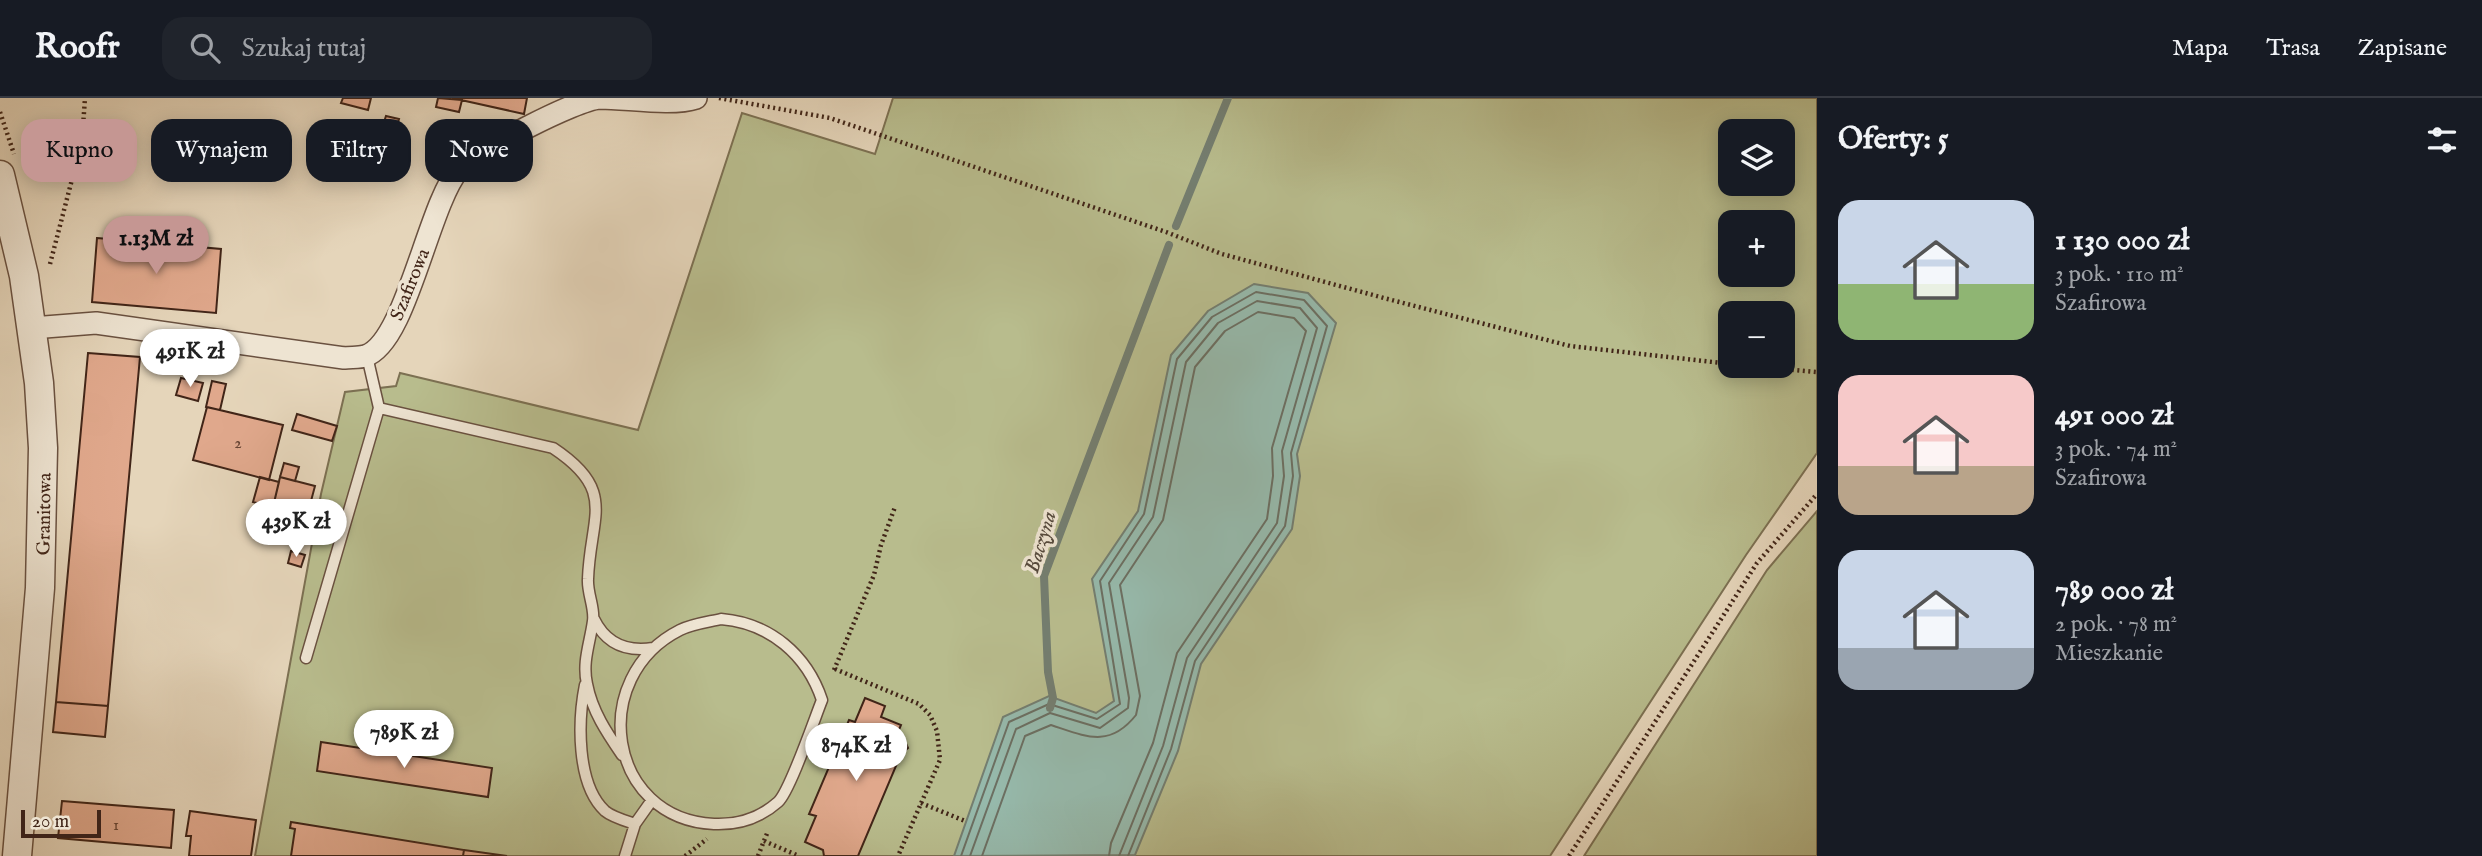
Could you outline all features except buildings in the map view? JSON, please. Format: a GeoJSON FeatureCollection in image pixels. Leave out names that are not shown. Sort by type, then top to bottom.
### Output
{"type":"FeatureCollection","features":[{"type":"Feature","properties":{"kind":"street","name":"Szafirowa"},"geometry":{"type":"LineString","coordinates":[[367,356],[383,342],[399,316],[447,187],[460,168],[479,154],[582,101],[696,98]]}},
{"type":"Feature","properties":{"kind":"street","name":"Granitowa"},"geometry":{"type":"LineString","coordinates":[[0,175],[19,251],[42,412],[43,527],[17,856]]}},
{"type":"Feature","properties":{"kind":"street"},"geometry":{"type":"LineString","coordinates":[[32,328],[96,323],[344,358],[367,356]]}},
{"type":"Feature","properties":{"kind":"lane"},"geometry":{"type":"LineString","coordinates":[[306,659],[379,408],[367,356]]}},
{"type":"Feature","properties":{"kind":"lane"},"geometry":{"type":"LineString","coordinates":[[379,408],[552,448],[576,464],[587,478],[596,499],[596,523],[588,575],[588,594],[594,619],[599,630],[616,644],[638,650],[653,648]]}},
{"type":"Feature","properties":{"kind":"lane"},"geometry":{"type":"LineString","coordinates":[[594,619],[588,639],[586,682],[579,715],[581,748],[594,795],[606,812],[635,824]]}},
{"type":"Feature","properties":{"kind":"lane"},"geometry":{"type":"LineString","coordinates":[[586,682],[592,706],[625,761],[652,800],[671,815],[696,823],[726,824],[744,822],[780,801],[822,700],[815,678],[799,657],[760,627],[739,620],[721,619],[680,629],[653,648],[633,674],[620,711],[619,732],[625,761]]}},
{"type":"Feature","properties":{"kind":"lane"},"geometry":{"type":"LineString","coordinates":[[625,856],[635,824],[652,800]]}},
{"type":"Feature","properties":{"kind":"path"},"geometry":{"type":"LineString","coordinates":[[49,271],[82,141],[85,98]]}},
{"type":"Feature","properties":{"kind":"path"},"geometry":{"type":"LineString","coordinates":[[718,98],[830,118],[1166,232],[1222,254],[1397,301],[1570,346],[1718,363]]}},
{"type":"Feature","properties":{"kind":"path"},"geometry":{"type":"LineString","coordinates":[[1795,370],[1817,372]]}},
{"type":"Feature","properties":{"kind":"path"},"geometry":{"type":"LineString","coordinates":[[1569,856],[1757,564],[1817,494]]}},
{"type":"Feature","properties":{"kind":"path"},"geometry":{"type":"LineString","coordinates":[[822,700],[874,575],[881,545],[895,507]]}},
{"type":"Feature","properties":{"kind":"path"},"geometry":{"type":"LineString","coordinates":[[835,669],[905,697],[930,715],[937,731],[940,760],[898,856]]}},
{"type":"Feature","properties":{"kind":"path"},"geometry":{"type":"LineString","coordinates":[[921,803],[965,821]]}},
{"type":"Feature","properties":{"kind":"path"},"geometry":{"type":"LineString","coordinates":[[764,841],[799,856]]}},
{"type":"Feature","properties":{"kind":"green space"},"geometry":{"type":"Polygon","coordinates":[[[893,98],[1817,98],[1817,453],[1746,555],[1550,856],[255,856],[321,494],[345,392],[396,386],[400,373],[638,430],[742,113],[875,154],[893,98]]]}},
{"type":"Feature","properties":{"kind":"green space"},"geometry":{"type":"Polygon","coordinates":[[[1817,511],[1817,856],[1584,856],[1767,570],[1817,511]]]}},
{"type":"Feature","properties":{"kind":"water"},"geometry":{"type":"Polygon","coordinates":[[[1254,284],[1308,293],[1336,323],[1297,454],[1300,476],[1292,529],[1201,664],[1178,751],[1135,855],[954,856],[1003,717],[1049,696],[1096,713],[1114,701],[1092,579],[1138,511],[1171,355],[1208,311],[1254,284]]]}},
{"type":"Feature","properties":{"kind":"waterway","name":"Baczyna"},"geometry":{"type":"LineString","coordinates":[[1176,226],[1228,98]]}},
{"type":"Feature","properties":{"kind":"waterway","name":"Baczyna"},"geometry":{"type":"LineString","coordinates":[[1050,708],[1053,698],[1048,672],[1044,576],[1169,245]]}}]}
